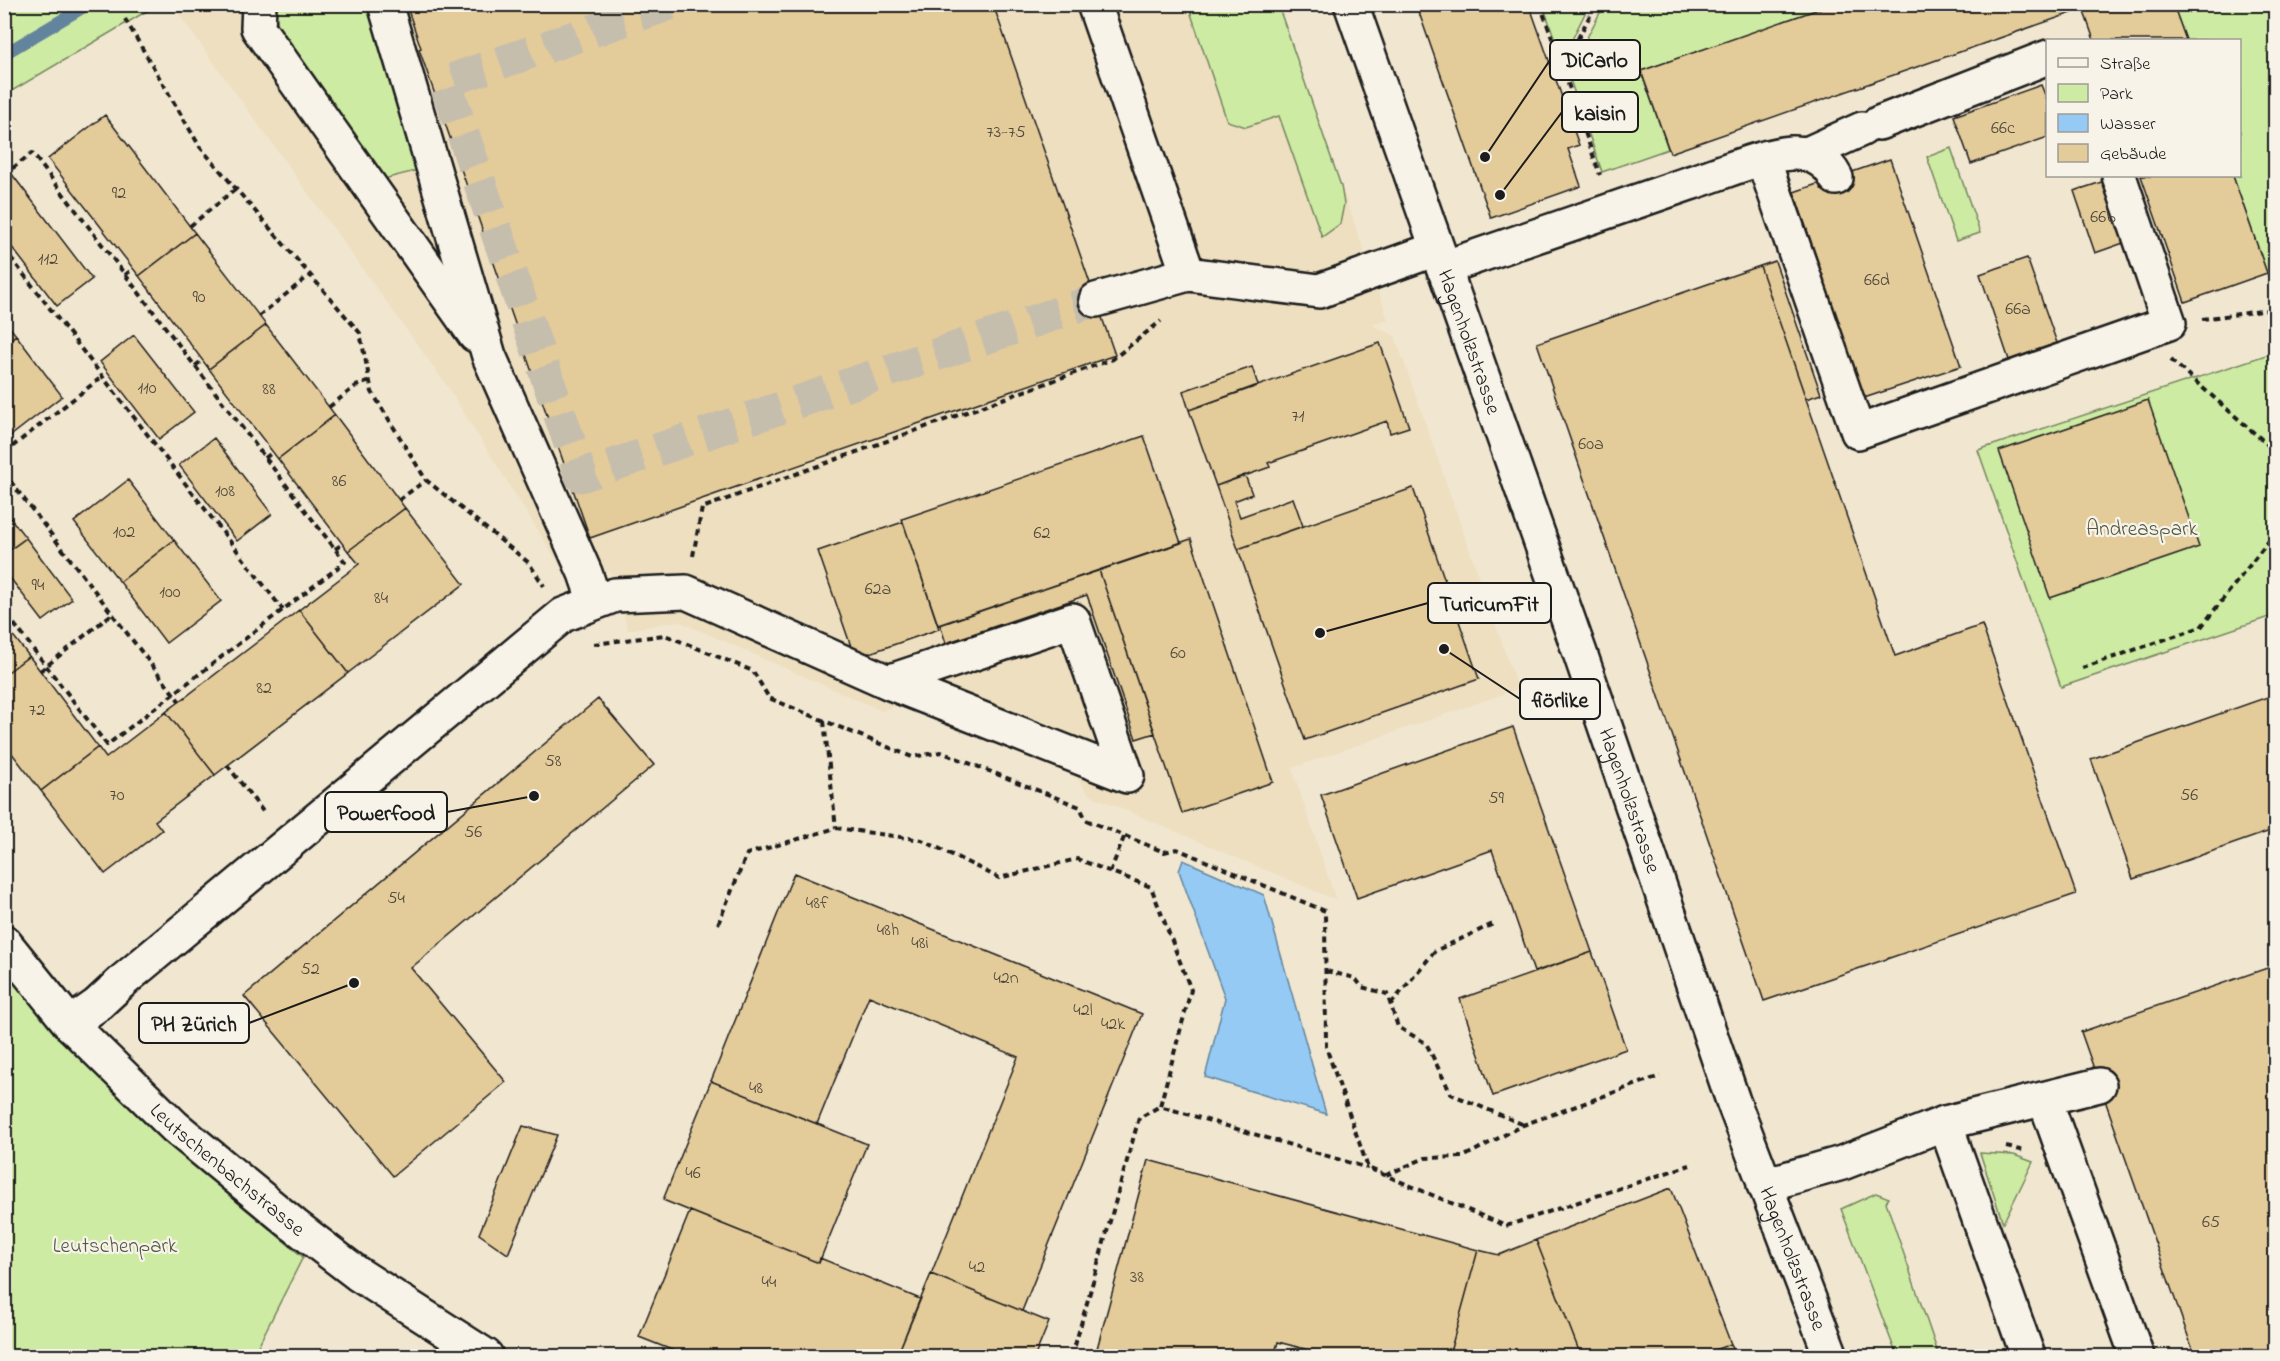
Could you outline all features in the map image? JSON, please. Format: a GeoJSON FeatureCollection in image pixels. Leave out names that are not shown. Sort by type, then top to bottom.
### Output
{"type":"FeatureCollection","features":[{"type":"Feature","properties":{"kind":"street"},"geometry":{"type":"LineString","coordinates":[[259,4],[258,28],[489,356]]}},
{"type":"Feature","properties":{"kind":"street"},"geometry":{"type":"LineString","coordinates":[[385,4],[489,356],[585,573],[595,602]]}},
{"type":"Feature","properties":{"kind":"street"},"geometry":{"type":"LineString","coordinates":[[1094,4],[1188,274]]}},
{"type":"Feature","properties":{"kind":"street","name":"Hagenholzstrasse"},"geometry":{"type":"LineString","coordinates":[[1351,4],[1581,656],[1732,1101],[1831,1356]]}},
{"type":"Feature","properties":{"kind":"street"},"geometry":{"type":"LineString","coordinates":[[1807,154],[1870,126],[2046,58]]}},
{"type":"Feature","properties":{"kind":"street"},"geometry":{"type":"LineString","coordinates":[[1096,300],[1188,274],[1319,291],[1616,208],[1763,159],[1790,153],[1807,154],[1826,163],[1836,178]]}},
{"type":"Feature","properties":{"kind":"street"},"geometry":{"type":"LineString","coordinates":[[1763,159],[1858,432],[2159,327],[2119,177]]}},
{"type":"Feature","properties":{"kind":"street"},"geometry":{"type":"LineString","coordinates":[[70,1024],[97,1005],[563,615],[615,595],[686,592],[888,682],[1127,776],[1073,620],[888,682]]}},
{"type":"Feature","properties":{"kind":"street","name":"Leutschenbachstrasse"},"geometry":{"type":"LineString","coordinates":[[4,942],[70,1024],[175,1127],[294,1225],[358,1274],[486,1356]]}},
{"type":"Feature","properties":{"kind":"street"},"geometry":{"type":"LineString","coordinates":[[1764,1185],[1842,1163],[1945,1123],[2099,1085]]}},
{"type":"Feature","properties":{"kind":"street"},"geometry":{"type":"LineString","coordinates":[[2045,1100],[2137,1356]]}},
{"type":"Feature","properties":{"kind":"street"},"geometry":{"type":"LineString","coordinates":[[1945,1123],[2028,1356]]}},
{"type":"Feature","properties":{"kind":"path"},"geometry":{"type":"LineString","coordinates":[[1540,4],[1602,181],[1616,208]]}},
{"type":"Feature","properties":{"kind":"path"},"geometry":{"type":"LineString","coordinates":[[1563,67],[1596,4]]}},
{"type":"Feature","properties":{"kind":"path"},"geometry":{"type":"LineString","coordinates":[[124,19],[200,147],[360,333],[372,392],[426,480],[529,563],[584,645],[665,635],[753,671],[769,699],[912,757],[941,752],[1080,807],[1086,820],[1164,852],[1177,849],[1325,910],[1326,1047],[1368,1168]]}},
{"type":"Feature","properties":{"kind":"path"},"geometry":{"type":"LineString","coordinates":[[4,175],[32,153],[345,562],[107,744],[4,611]]}},
{"type":"Feature","properties":{"kind":"path"},"geometry":{"type":"LineString","coordinates":[[190,226],[236,189]]}},
{"type":"Feature","properties":{"kind":"path"},"geometry":{"type":"LineString","coordinates":[[4,249],[283,610]]}},
{"type":"Feature","properties":{"kind":"path"},"geometry":{"type":"LineString","coordinates":[[125,275],[133,269]]}},
{"type":"Feature","properties":{"kind":"path"},"geometry":{"type":"LineString","coordinates":[[259,316],[310,275]]}},
{"type":"Feature","properties":{"kind":"path"},"geometry":{"type":"LineString","coordinates":[[2276,309],[2159,327],[2164,354],[2276,452]]}},
{"type":"Feature","properties":{"kind":"path"},"geometry":{"type":"LineString","coordinates":[[686,592],[702,508],[1113,359],[1169,315]]}},
{"type":"Feature","properties":{"kind":"path"},"geometry":{"type":"LineString","coordinates":[[195,366],[203,360]]}},
{"type":"Feature","properties":{"kind":"path"},"geometry":{"type":"LineString","coordinates":[[4,453],[103,376]]}},
{"type":"Feature","properties":{"kind":"path"},"geometry":{"type":"LineString","coordinates":[[329,407],[356,386],[370,381]]}},
{"type":"Feature","properties":{"kind":"path"},"geometry":{"type":"LineString","coordinates":[[265,458],[273,452]]}},
{"type":"Feature","properties":{"kind":"path"},"geometry":{"type":"LineString","coordinates":[[4,473],[180,702]]}},
{"type":"Feature","properties":{"kind":"path"},"geometry":{"type":"LineString","coordinates":[[399,500],[426,480]]}},
{"type":"Feature","properties":{"kind":"path"},"geometry":{"type":"LineString","coordinates":[[2082,668],[2201,627],[2276,531]]}},
{"type":"Feature","properties":{"kind":"path"},"geometry":{"type":"LineString","coordinates":[[335,549],[343,544]]}},
{"type":"Feature","properties":{"kind":"path"},"geometry":{"type":"LineString","coordinates":[[40,671],[113,614]]}},
{"type":"Feature","properties":{"kind":"path"},"geometry":{"type":"LineString","coordinates":[[824,721],[836,828]]}},
{"type":"Feature","properties":{"kind":"path"},"geometry":{"type":"LineString","coordinates":[[227,765],[288,844]]}},
{"type":"Feature","properties":{"kind":"path"},"geometry":{"type":"LineString","coordinates":[[718,924],[747,854],[836,828],[922,840],[999,878],[1077,859],[1150,887],[1191,990],[1160,1106],[1139,1118],[1072,1356]]}},
{"type":"Feature","properties":{"kind":"path"},"geometry":{"type":"LineString","coordinates":[[1110,872],[1125,836]]}},
{"type":"Feature","properties":{"kind":"path"},"geometry":{"type":"LineString","coordinates":[[1390,1005],[1435,951],[1493,924]]}},
{"type":"Feature","properties":{"kind":"path"},"geometry":{"type":"LineString","coordinates":[[1326,971],[1355,978],[1362,987],[1387,994],[1398,1027],[1426,1043],[1451,1094],[1523,1125]]}},
{"type":"Feature","properties":{"kind":"path"},"geometry":{"type":"LineString","coordinates":[[1385,1175],[1425,1158],[1463,1157],[1523,1125],[1660,1076]]}},
{"type":"Feature","properties":{"kind":"path"},"geometry":{"type":"LineString","coordinates":[[1160,1106],[1368,1168],[1506,1226],[1690,1165]]}},
{"type":"Feature","properties":{"kind":"shaded area"},"geometry":{"type":"Polygon","coordinates":[[[172,5],[1278,5],[1388,319],[1373,325],[1395,336],[1518,689],[1292,768],[1336,900],[1090,795],[1076,777],[900,704],[882,711],[678,621],[628,630],[610,571],[571,583],[445,383],[172,5]]]}},
{"type":"Feature","properties":{"kind":"green space"},"geometry":{"type":"Polygon","coordinates":[[[16,4],[157,5],[5,95],[5,11],[16,4]]]}},
{"type":"Feature","properties":{"kind":"green space"},"geometry":{"type":"Polygon","coordinates":[[[274,5],[368,5],[423,169],[384,179],[280,36],[274,5]]]}},
{"type":"Feature","properties":{"kind":"green space"},"geometry":{"type":"Polygon","coordinates":[[[1188,5],[1278,5],[1341,186],[1344,204],[1340,224],[1322,237],[1279,116],[1246,127],[1227,121],[1188,5]]]}},
{"type":"Feature","properties":{"kind":"green space"},"geometry":{"type":"Polygon","coordinates":[[[1543,5],[1589,5],[1562,60],[1543,5]]]}},
{"type":"Feature","properties":{"kind":"green space"},"geometry":{"type":"Polygon","coordinates":[[[1604,5],[1833,5],[1641,71],[1668,149],[1602,172],[1568,74],[1604,5]]]}},
{"type":"Feature","properties":{"kind":"green space"},"geometry":{"type":"Polygon","coordinates":[[[2173,5],[2275,5],[2275,296],[2233,177],[2241,177],[2241,39],[2186,39],[2173,5]]]}},
{"type":"Feature","properties":{"kind":"green space"},"geometry":{"type":"Polygon","coordinates":[[[1951,148],[1980,233],[1956,241],[1927,157],[1951,148]]]}},
{"type":"Feature","properties":{"kind":"green space","name":"Andreaspark"},"geometry":{"type":"Polygon","coordinates":[[[2275,352],[2275,615],[2061,687],[1978,450],[2275,352]]]}},
{"type":"Feature","properties":{"kind":"green space","name":"Leutschenpark"},"geometry":{"type":"Polygon","coordinates":[[[4,972],[90,1068],[156,1134],[303,1257],[253,1356],[5,1356],[4,972]]]}},
{"type":"Feature","properties":{"kind":"green space"},"geometry":{"type":"Polygon","coordinates":[[[1980,1153],[2014,1155],[2033,1162],[2003,1223],[1980,1153]]]}},
{"type":"Feature","properties":{"kind":"green space"},"geometry":{"type":"Polygon","coordinates":[[[1876,1193],[1889,1198],[1886,1202],[1939,1356],[1897,1356],[1841,1209],[1876,1193]]]}},
{"type":"Feature","properties":{"kind":"water"},"geometry":{"type":"Polygon","coordinates":[[[1183,860],[1264,895],[1326,1114],[1205,1077],[1225,998],[1179,871],[1183,860]]]}},
{"type":"Feature","properties":{"kind":"building"},"geometry":{"type":"Polygon","coordinates":[[[406,4],[993,4],[1115,355],[590,538],[419,49],[421,48],[406,4]]]}},
{"type":"Feature","properties":{"kind":"building"},"geometry":{"type":"Polygon","coordinates":[[[1416,4],[1529,4],[1579,145],[1568,149],[1581,186],[1491,218],[1416,4]]]}},
{"type":"Feature","properties":{"kind":"building"},"geometry":{"type":"Polygon","coordinates":[[[1833,4],[2173,4],[2186,39],[2094,39],[2083,9],[1670,153],[1641,71],[1833,4]]]}},
{"type":"Feature","properties":{"kind":"building"},"geometry":{"type":"Polygon","coordinates":[[[2041,85],[2046,97],[2046,138],[1971,164],[1954,116],[2041,85]]]}},
{"type":"Feature","properties":{"kind":"building"},"geometry":{"type":"Polygon","coordinates":[[[105,115],[195,233],[139,276],[48,159],[105,115]]]}},
{"type":"Feature","properties":{"kind":"building"},"geometry":{"type":"Polygon","coordinates":[[[1890,159],[1961,366],[1864,398],[1794,192],[1890,159]]]}},
{"type":"Feature","properties":{"kind":"building"},"geometry":{"type":"Polygon","coordinates":[[[11,173],[92,279],[57,306],[4,237],[4,178],[11,173]]]}},
{"type":"Feature","properties":{"kind":"building"},"geometry":{"type":"Polygon","coordinates":[[[2141,177],[2233,177],[2267,273],[2185,302],[2141,177]]]}},
{"type":"Feature","properties":{"kind":"building"},"geometry":{"type":"Polygon","coordinates":[[[2111,179],[2132,240],[2095,253],[2074,191],[2111,179]]]}},
{"type":"Feature","properties":{"kind":"building"},"geometry":{"type":"Polygon","coordinates":[[[195,233],[266,325],[209,369],[139,276],[195,233]]]}},
{"type":"Feature","properties":{"kind":"building"},"geometry":{"type":"Polygon","coordinates":[[[2027,258],[2057,343],[2009,360],[1980,274],[2027,258]]]}},
{"type":"Feature","properties":{"kind":"building"},"geometry":{"type":"Polygon","coordinates":[[[1775,261],[1821,394],[1806,399],[1760,266],[1775,261]]]}},
{"type":"Feature","properties":{"kind":"building"},"geometry":{"type":"Polygon","coordinates":[[[1760,266],[1895,656],[1982,625],[2076,894],[1764,1001],[1537,343],[1760,266]]]}},
{"type":"Feature","properties":{"kind":"building"},"geometry":{"type":"Polygon","coordinates":[[[4,320],[16,335],[4,344],[4,320]]]}},
{"type":"Feature","properties":{"kind":"building"},"geometry":{"type":"Polygon","coordinates":[[[266,325],[335,415],[278,459],[209,369],[266,325]]]}},
{"type":"Feature","properties":{"kind":"building"},"geometry":{"type":"Polygon","coordinates":[[[16,335],[62,396],[8,438],[4,433],[4,344],[16,335]]]}},
{"type":"Feature","properties":{"kind":"building"},"geometry":{"type":"Polygon","coordinates":[[[134,335],[194,412],[159,439],[100,362],[134,335]]]}},
{"type":"Feature","properties":{"kind":"building"},"geometry":{"type":"Polygon","coordinates":[[[1380,343],[1409,427],[1390,433],[1387,421],[1268,463],[1270,467],[1216,486],[1189,410],[1380,343]]]}},
{"type":"Feature","properties":{"kind":"building"},"geometry":{"type":"Polygon","coordinates":[[[1252,367],[1258,385],[1189,410],[1183,391],[1252,367]]]}},
{"type":"Feature","properties":{"kind":"building"},"geometry":{"type":"Polygon","coordinates":[[[2148,400],[2199,547],[2050,598],[1999,451],[2148,400]]]}},
{"type":"Feature","properties":{"kind":"building"},"geometry":{"type":"Polygon","coordinates":[[[335,415],[405,508],[348,551],[278,459],[335,415]]]}},
{"type":"Feature","properties":{"kind":"building"},"geometry":{"type":"Polygon","coordinates":[[[1144,436],[1181,543],[938,625],[902,519],[1144,436]]]}},
{"type":"Feature","properties":{"kind":"building"},"geometry":{"type":"Polygon","coordinates":[[[214,438],[272,514],[237,541],[179,465],[214,438]]]}},
{"type":"Feature","properties":{"kind":"building"},"geometry":{"type":"Polygon","coordinates":[[[1245,475],[1252,494],[1234,501],[1240,517],[1293,498],[1303,526],[1238,549],[1216,486],[1245,475]]]}},
{"type":"Feature","properties":{"kind":"building"},"geometry":{"type":"Polygon","coordinates":[[[128,480],[174,540],[120,582],[74,522],[128,480]]]}},
{"type":"Feature","properties":{"kind":"building"},"geometry":{"type":"Polygon","coordinates":[[[1413,488],[1479,679],[1305,740],[1238,549],[1413,488]]]}},
{"type":"Feature","properties":{"kind":"building"},"geometry":{"type":"Polygon","coordinates":[[[405,508],[464,584],[348,673],[299,610],[359,564],[348,551],[405,508]]]}},
{"type":"Feature","properties":{"kind":"building"},"geometry":{"type":"Polygon","coordinates":[[[4,510],[26,538],[4,554],[4,510]]]}},
{"type":"Feature","properties":{"kind":"building"},"geometry":{"type":"Polygon","coordinates":[[[903,522],[939,629],[855,658],[818,551],[903,522]]]}},
{"type":"Feature","properties":{"kind":"building"},"geometry":{"type":"Polygon","coordinates":[[[26,538],[72,599],[43,621],[4,570],[4,554],[26,538]]]}},
{"type":"Feature","properties":{"kind":"building"},"geometry":{"type":"Polygon","coordinates":[[[1191,539],[1273,782],[1182,813],[1099,570],[1191,539]]]}},
{"type":"Feature","properties":{"kind":"building"},"geometry":{"type":"Polygon","coordinates":[[[174,540],[221,601],[166,643],[120,582],[174,540]]]}},
{"type":"Feature","properties":{"kind":"building"},"geometry":{"type":"Polygon","coordinates":[[[1099,570],[1155,733],[1136,739],[1087,595],[946,643],[940,625],[1099,570]]]}},
{"type":"Feature","properties":{"kind":"building"},"geometry":{"type":"Polygon","coordinates":[[[299,610],[348,673],[215,775],[166,712],[299,610]]]}},
{"type":"Feature","properties":{"kind":"building"},"geometry":{"type":"Polygon","coordinates":[[[4,624],[29,656],[4,675],[4,624]]]}},
{"type":"Feature","properties":{"kind":"building"},"geometry":{"type":"Polygon","coordinates":[[[29,656],[98,747],[41,791],[4,743],[4,675],[29,656]]]}},
{"type":"Feature","properties":{"kind":"building"},"geometry":{"type":"Polygon","coordinates":[[[2276,694],[2276,829],[2133,879],[2091,759],[2276,694]]]}},
{"type":"Feature","properties":{"kind":"building"},"geometry":{"type":"Polygon","coordinates":[[[598,699],[654,765],[411,968],[506,1082],[393,1176],[244,996],[598,699]]]}},
{"type":"Feature","properties":{"kind":"building"},"geometry":{"type":"Polygon","coordinates":[[[166,712],[215,775],[155,821],[162,830],[105,874],[41,791],[98,747],[106,758],[166,712]]]}},
{"type":"Feature","properties":{"kind":"building"},"geometry":{"type":"Polygon","coordinates":[[[1513,727],[1592,952],[1534,972],[1492,850],[1357,898],[1321,795],[1513,727]]]}},
{"type":"Feature","properties":{"kind":"building"},"geometry":{"type":"Polygon","coordinates":[[[794,873],[1142,1014],[1022,1311],[931,1274],[1018,1057],[869,996],[817,1124],[711,1081],[794,873]]]}},
{"type":"Feature","properties":{"kind":"building"},"geometry":{"type":"Polygon","coordinates":[[[1592,952],[1626,1049],[1493,1096],[1460,999],[1592,952]]]}},
{"type":"Feature","properties":{"kind":"building"},"geometry":{"type":"Polygon","coordinates":[[[2276,965],[2276,1356],[2195,1356],[2081,1032],[2276,965]]]}},
{"type":"Feature","properties":{"kind":"building"},"geometry":{"type":"Polygon","coordinates":[[[711,1081],[867,1144],[819,1263],[663,1200],[711,1081]]]}},
{"type":"Feature","properties":{"kind":"building"},"geometry":{"type":"Polygon","coordinates":[[[523,1126],[557,1135],[508,1254],[479,1234],[523,1126]]]}},
{"type":"Feature","properties":{"kind":"building"},"geometry":{"type":"Polygon","coordinates":[[[1148,1160],[1478,1250],[1449,1356],[1332,1356],[1278,1342],[1274,1356],[1095,1356],[1148,1160]]]}},
{"type":"Feature","properties":{"kind":"building"},"geometry":{"type":"Polygon","coordinates":[[[1671,1188],[1731,1344],[1698,1356],[1581,1356],[1536,1240],[1671,1188]]]}},
{"type":"Feature","properties":{"kind":"building"},"geometry":{"type":"Polygon","coordinates":[[[690,1211],[819,1263],[820,1258],[920,1299],[897,1356],[687,1356],[639,1337],[690,1211]]]}},
{"type":"Feature","properties":{"kind":"building"},"geometry":{"type":"Polygon","coordinates":[[[1536,1240],[1581,1356],[1449,1356],[1478,1250],[1499,1255],[1536,1240]]]}},
{"type":"Feature","properties":{"kind":"building"},"geometry":{"type":"Polygon","coordinates":[[[931,1274],[1049,1322],[1035,1356],[897,1356],[931,1274]]]}},
{"type":"Feature","properties":{"kind":"building"},"geometry":{"type":"Polygon","coordinates":[[[1731,1344],[1736,1356],[1698,1356],[1731,1344]]]}},
{"type":"Feature","properties":{"kind":"waterway"},"geometry":{"type":"LineString","coordinates":[[4,54],[89,4]]}},
{"type":"Feature","properties":{"kind":"tunnel"},"geometry":{"type":"LineString","coordinates":[[670,4],[445,82],[581,476],[1096,300]]}},
{"type":"Feature","properties":{"kind":"place","name":"DiCarlo"},"geometry":{"type":"Point","coordinates":[1485,157]}},
{"type":"Feature","properties":{"kind":"place","name":"kaisin"},"geometry":{"type":"Point","coordinates":[1500,195]}},
{"type":"Feature","properties":{"kind":"place","name":"TuricumFit"},"geometry":{"type":"Point","coordinates":[1320,633]}},
{"type":"Feature","properties":{"kind":"place","name":"flörlike"},"geometry":{"type":"Point","coordinates":[1444,649]}},
{"type":"Feature","properties":{"kind":"place","name":"Powerfood"},"geometry":{"type":"Point","coordinates":[534,796]}},
{"type":"Feature","properties":{"kind":"place","name":"PH Zürich"},"geometry":{"type":"Point","coordinates":[354,983]}}]}
